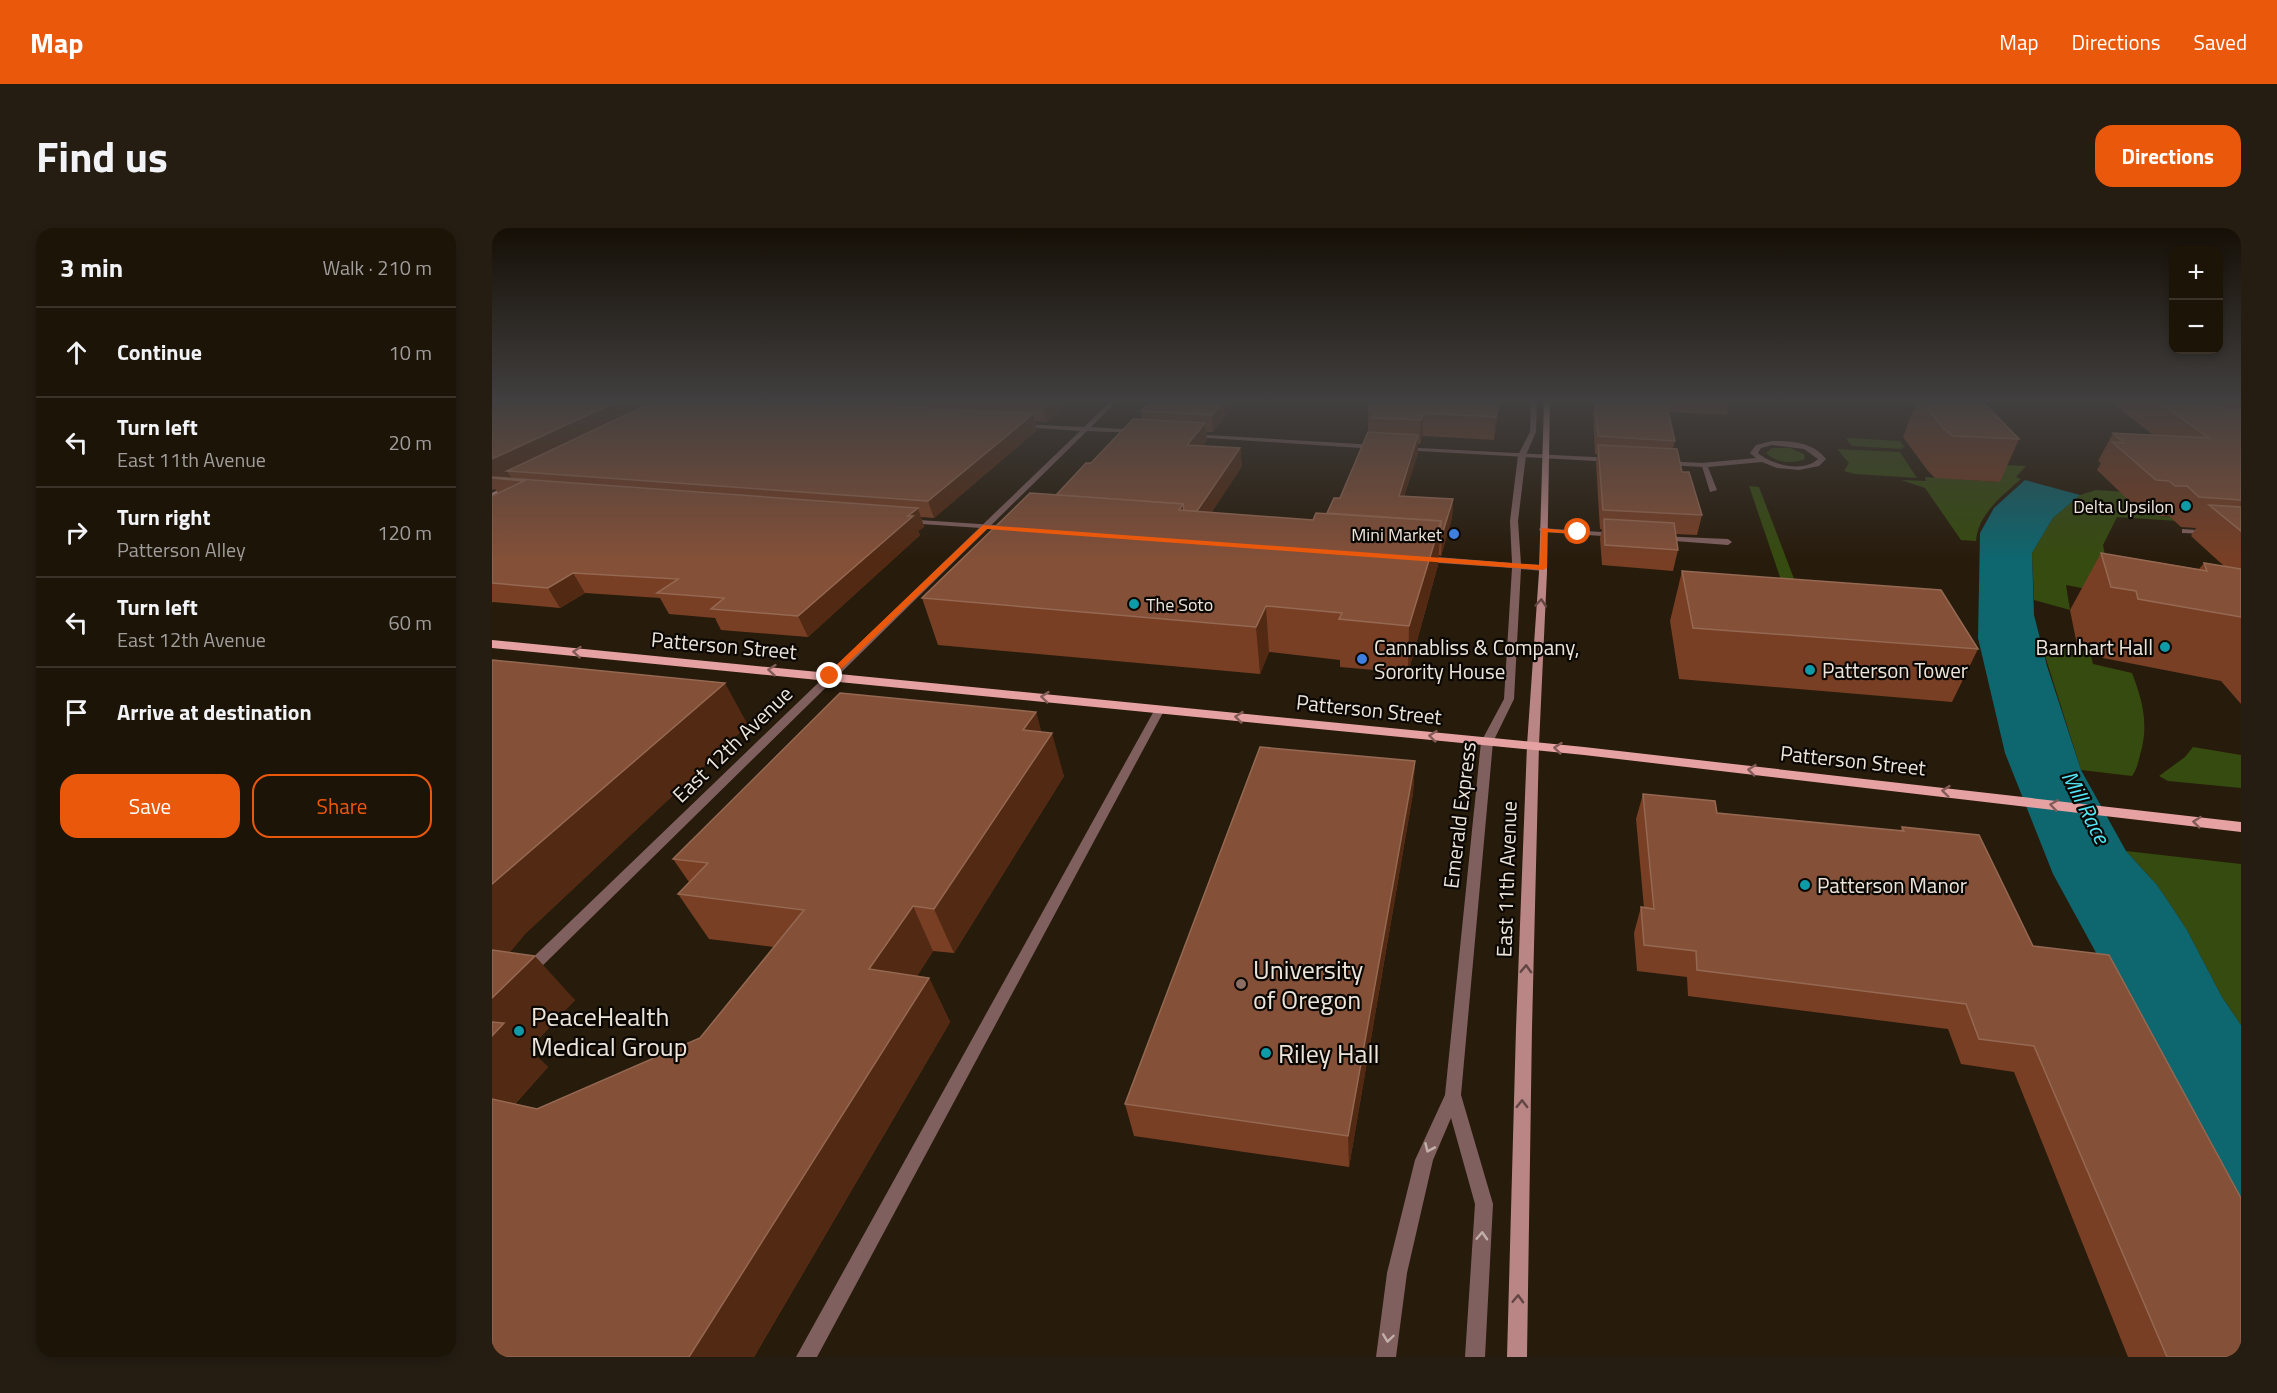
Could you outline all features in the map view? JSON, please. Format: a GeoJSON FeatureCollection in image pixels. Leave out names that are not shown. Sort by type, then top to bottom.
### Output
{"type":"FeatureCollection","features":[{"type":"Feature","properties":{"kind":"main road","name":"East 11th Avenue"},"geometry":{"type":"LineString","coordinates":[[1517,1357],[1533,746],[1543,568],[1545,457]]}},
{"type":"Feature","properties":{"kind":"main road"},"geometry":{"type":"LineString","coordinates":[[492,496],[522,481]]}},
{"type":"Feature","properties":{"kind":"main road","name":"Patterson Street"},"geometry":{"type":"LineString","coordinates":[[492,644],[1533,746],[2004,798],[2241,827]]}},
{"type":"Feature","properties":{"kind":"street","name":"East 12th Avenue"},"geometry":{"type":"LineString","coordinates":[[516,982],[1059,455]]}},
{"type":"Feature","properties":{"kind":"street"},"geometry":{"type":"LineString","coordinates":[[1516,455],[1622,460]]}},
{"type":"Feature","properties":{"kind":"street","name":"Emerald Express"},"geometry":{"type":"LineString","coordinates":[[1386,1357],[1397,1273],[1424,1160],[1453,1095],[1487,742],[1509,699],[1517,566],[1514,521],[1522,455]]}},
{"type":"Feature","properties":{"kind":"street"},"geometry":{"type":"LineString","coordinates":[[1756,455],[1762,460]]}},
{"type":"Feature","properties":{"kind":"street"},"geometry":{"type":"LineString","coordinates":[[1656,462],[1704,465],[1762,460],[1794,468],[1814,466],[1822,459],[1819,455]]}},
{"type":"Feature","properties":{"kind":"street"},"geometry":{"type":"LineString","coordinates":[[1704,465],[1713,490]]}},
{"type":"Feature","properties":{"kind":"street"},"geometry":{"type":"LineString","coordinates":[[502,491],[522,492]]}},
{"type":"Feature","properties":{"kind":"street"},"geometry":{"type":"LineString","coordinates":[[902,520],[1016,529]]}},
{"type":"Feature","properties":{"kind":"street"},"geometry":{"type":"LineString","coordinates":[[1543,530],[1624,535]]}},
{"type":"Feature","properties":{"kind":"street"},"geometry":{"type":"LineString","coordinates":[[2186,531],[2241,535]]}},
{"type":"Feature","properties":{"kind":"street"},"geometry":{"type":"LineString","coordinates":[[1647,537],[1728,542]]}},
{"type":"Feature","properties":{"kind":"street"},"geometry":{"type":"LineString","coordinates":[[1410,558],[1543,568]]}},
{"type":"Feature","properties":{"kind":"street"},"geometry":{"type":"LineString","coordinates":[[806,1357],[1160,709]]}},
{"type":"Feature","properties":{"kind":"street","name":"Emerald Express"},"geometry":{"type":"LineString","coordinates":[[1453,1095],[1484,1204],[1474,1357]]}},
{"type":"Feature","properties":{"kind":"green space"},"geometry":{"type":"Polygon","coordinates":[[[1768,455],[1804,455],[1805,459],[1790,462],[1780,461],[1768,455]]]}},
{"type":"Feature","properties":{"kind":"green space"},"geometry":{"type":"Polygon","coordinates":[[[1842,455],[1902,455],[1917,478],[1855,474],[1844,471],[1849,463],[1842,455]]]}},
{"type":"Feature","properties":{"kind":"green space"},"geometry":{"type":"Polygon","coordinates":[[[1985,464],[2026,466],[2016,477],[2021,479],[1986,514],[1981,522],[1976,541],[1961,540],[1925,488],[1901,480],[1926,481],[1925,477],[1999,482],[1985,464]]]}},
{"type":"Feature","properties":{"kind":"green space"},"geometry":{"type":"Polygon","coordinates":[[[1749,486],[1759,487],[1796,584],[1782,583],[1749,486]]]}},
{"type":"Feature","properties":{"kind":"green space"},"geometry":{"type":"Polygon","coordinates":[[[2096,490],[2141,493],[2158,516],[2182,517],[2177,521],[2117,517],[2103,545],[2105,555],[2159,603],[2066,585],[2070,610],[2034,600],[2032,553],[2053,518],[2080,495],[2096,490]]]}},
{"type":"Feature","properties":{"kind":"green space"},"geometry":{"type":"Polygon","coordinates":[[[2041,643],[2090,652],[2093,664],[2132,673],[2144,714],[2144,734],[2137,766],[2132,776],[2081,770],[2041,643]]]}},
{"type":"Feature","properties":{"kind":"green space"},"geometry":{"type":"Polygon","coordinates":[[[2193,747],[2241,755],[2241,788],[2168,781],[2159,776],[2185,757],[2193,747]]]}},
{"type":"Feature","properties":{"kind":"green space"},"geometry":{"type":"Polygon","coordinates":[[[2126,851],[2241,864],[2241,1025],[2222,997],[2187,930],[2172,907],[2157,885],[2126,851]]]}},
{"type":"Feature","properties":{"kind":"water","name":"Mill Race"},"geometry":{"type":"Polygon","coordinates":[[[2025,480],[2080,495],[2053,518],[2032,553],[2034,615],[2047,666],[2081,770],[2126,851],[2157,885],[2172,907],[2187,930],[2222,997],[2241,1025],[2241,1218],[2053,874],[2005,753],[1978,638],[1980,533],[1994,508],[2025,480]]]}},
{"type":"Feature","properties":{"kind":"building"},"geometry":{"type":"Polygon","coordinates":[[[542,455],[984,455],[928,501],[507,471],[542,455]]]}},
{"type":"Feature","properties":{"kind":"building"},"geometry":{"type":"Polygon","coordinates":[[[1099,455],[1235,455],[1197,511],[1184,511],[1183,504],[1056,495],[1086,463],[1091,463],[1099,455]]]}},
{"type":"Feature","properties":{"kind":"building"},"geometry":{"type":"Polygon","coordinates":[[[1358,455],[1412,455],[1399,496],[1453,499],[1442,535],[1440,535],[1441,521],[1327,513],[1334,498],[1340,498],[1358,455]]]}},
{"type":"Feature","properties":{"kind":"building"},"geometry":{"type":"Polygon","coordinates":[[[1599,455],[1678,455],[1682,472],[1689,472],[1702,515],[1603,510],[1599,455]]]}},
{"type":"Feature","properties":{"kind":"building"},"geometry":{"type":"Polygon","coordinates":[[[2127,455],[2241,455],[2241,500],[2199,497],[2187,486],[2175,486],[2169,481],[2156,480],[2127,455]]]}},
{"type":"Feature","properties":{"kind":"building"},"geometry":{"type":"Polygon","coordinates":[[[492,477],[918,508],[908,516],[913,516],[798,616],[711,609],[724,598],[657,593],[678,579],[573,573],[548,588],[492,583],[492,496],[524,481],[492,477]]]}},
{"type":"Feature","properties":{"kind":"building"},"geometry":{"type":"Polygon","coordinates":[[[1030,493],[1183,504],[1179,510],[1313,520],[1316,513],[1441,521],[1409,626],[1339,619],[1342,613],[1266,606],[1256,627],[922,598],[1030,493]]]}},
{"type":"Feature","properties":{"kind":"building"},"geometry":{"type":"Polygon","coordinates":[[[2209,505],[2241,507],[2241,531],[2209,505]]]}},
{"type":"Feature","properties":{"kind":"building"},"geometry":{"type":"Polygon","coordinates":[[[1604,519],[1674,523],[1678,550],[1605,545],[1604,519]]]}},
{"type":"Feature","properties":{"kind":"building"},"geometry":{"type":"Polygon","coordinates":[[[2101,553],[2207,571],[2204,563],[2241,569],[2241,617],[2138,599],[2136,591],[2111,587],[2101,553]]]}},
{"type":"Feature","properties":{"kind":"building"},"geometry":{"type":"Polygon","coordinates":[[[1682,571],[1941,590],[1978,649],[1693,628],[1682,571]]]}},
{"type":"Feature","properties":{"kind":"building"},"geometry":{"type":"Polygon","coordinates":[[[492,660],[725,683],[492,884],[492,660]]]}},
{"type":"Feature","properties":{"kind":"building"},"geometry":{"type":"Polygon","coordinates":[[[840,693],[1036,712],[1023,730],[1052,733],[934,909],[913,906],[869,969],[929,978],[689,1357],[492,1357],[492,1099],[537,1109],[700,1038],[804,910],[678,894],[708,863],[673,859],[840,693]]]}},
{"type":"Feature","properties":{"kind":"building","name":"Riley Hall"},"geometry":{"type":"Polygon","coordinates":[[[1260,747],[1415,761],[1348,1136],[1125,1104],[1260,747]]]}},
{"type":"Feature","properties":{"kind":"building"},"geometry":{"type":"Polygon","coordinates":[[[1643,794],[1715,801],[1717,813],[1904,831],[1902,827],[1979,835],[2033,946],[2109,955],[2241,1198],[2241,1357],[2167,1357],[2034,1046],[1979,1039],[1966,1004],[1697,970],[1696,951],[1644,945],[1641,907],[1654,909],[1643,794]]]}},
{"type":"Feature","properties":{"kind":"building"},"geometry":{"type":"Polygon","coordinates":[[[492,950],[535,956],[492,998],[492,950]]]}},
{"type":"Feature","properties":{"kind":"building"},"geometry":{"type":"Polygon","coordinates":[[[492,1022],[504,1023],[492,1036],[492,1022]]]}},
{"type":"Feature","properties":{"kind":"place","name":"Delta Upsilon"},"geometry":{"type":"Point","coordinates":[2186,506]}},
{"type":"Feature","properties":{"kind":"place","name":"Mini Market"},"geometry":{"type":"Point","coordinates":[1454,534]}},
{"type":"Feature","properties":{"kind":"place","name":"The Soto"},"geometry":{"type":"Point","coordinates":[1134,604]}},
{"type":"Feature","properties":{"kind":"place","name":"Barnhart Hall"},"geometry":{"type":"Point","coordinates":[2165,647]}},
{"type":"Feature","properties":{"kind":"place","name":"Cannabliss & Company, Sorority House"},"geometry":{"type":"Point","coordinates":[1362,659]}},
{"type":"Feature","properties":{"kind":"place","name":"Patterson Tower"},"geometry":{"type":"Point","coordinates":[1810,670]}},
{"type":"Feature","properties":{"kind":"place","name":"Patterson Manor"},"geometry":{"type":"Point","coordinates":[1805,885]}},
{"type":"Feature","properties":{"kind":"place","name":"University of Oregon"},"geometry":{"type":"Point","coordinates":[1241,984]}},
{"type":"Feature","properties":{"kind":"place","name":"PeaceHealth Medical Group"},"geometry":{"type":"Point","coordinates":[519,1031]}},
{"type":"Feature","properties":{"kind":"place","name":"Riley Hall"},"geometry":{"type":"Point","coordinates":[1266,1053]}},
{"type":"Feature","properties":{"kind":"route"},"geometry":{"type":"LineString","coordinates":[[830,676],[986,526],[1543,568],[1543,530],[1578,532]]}}]}
